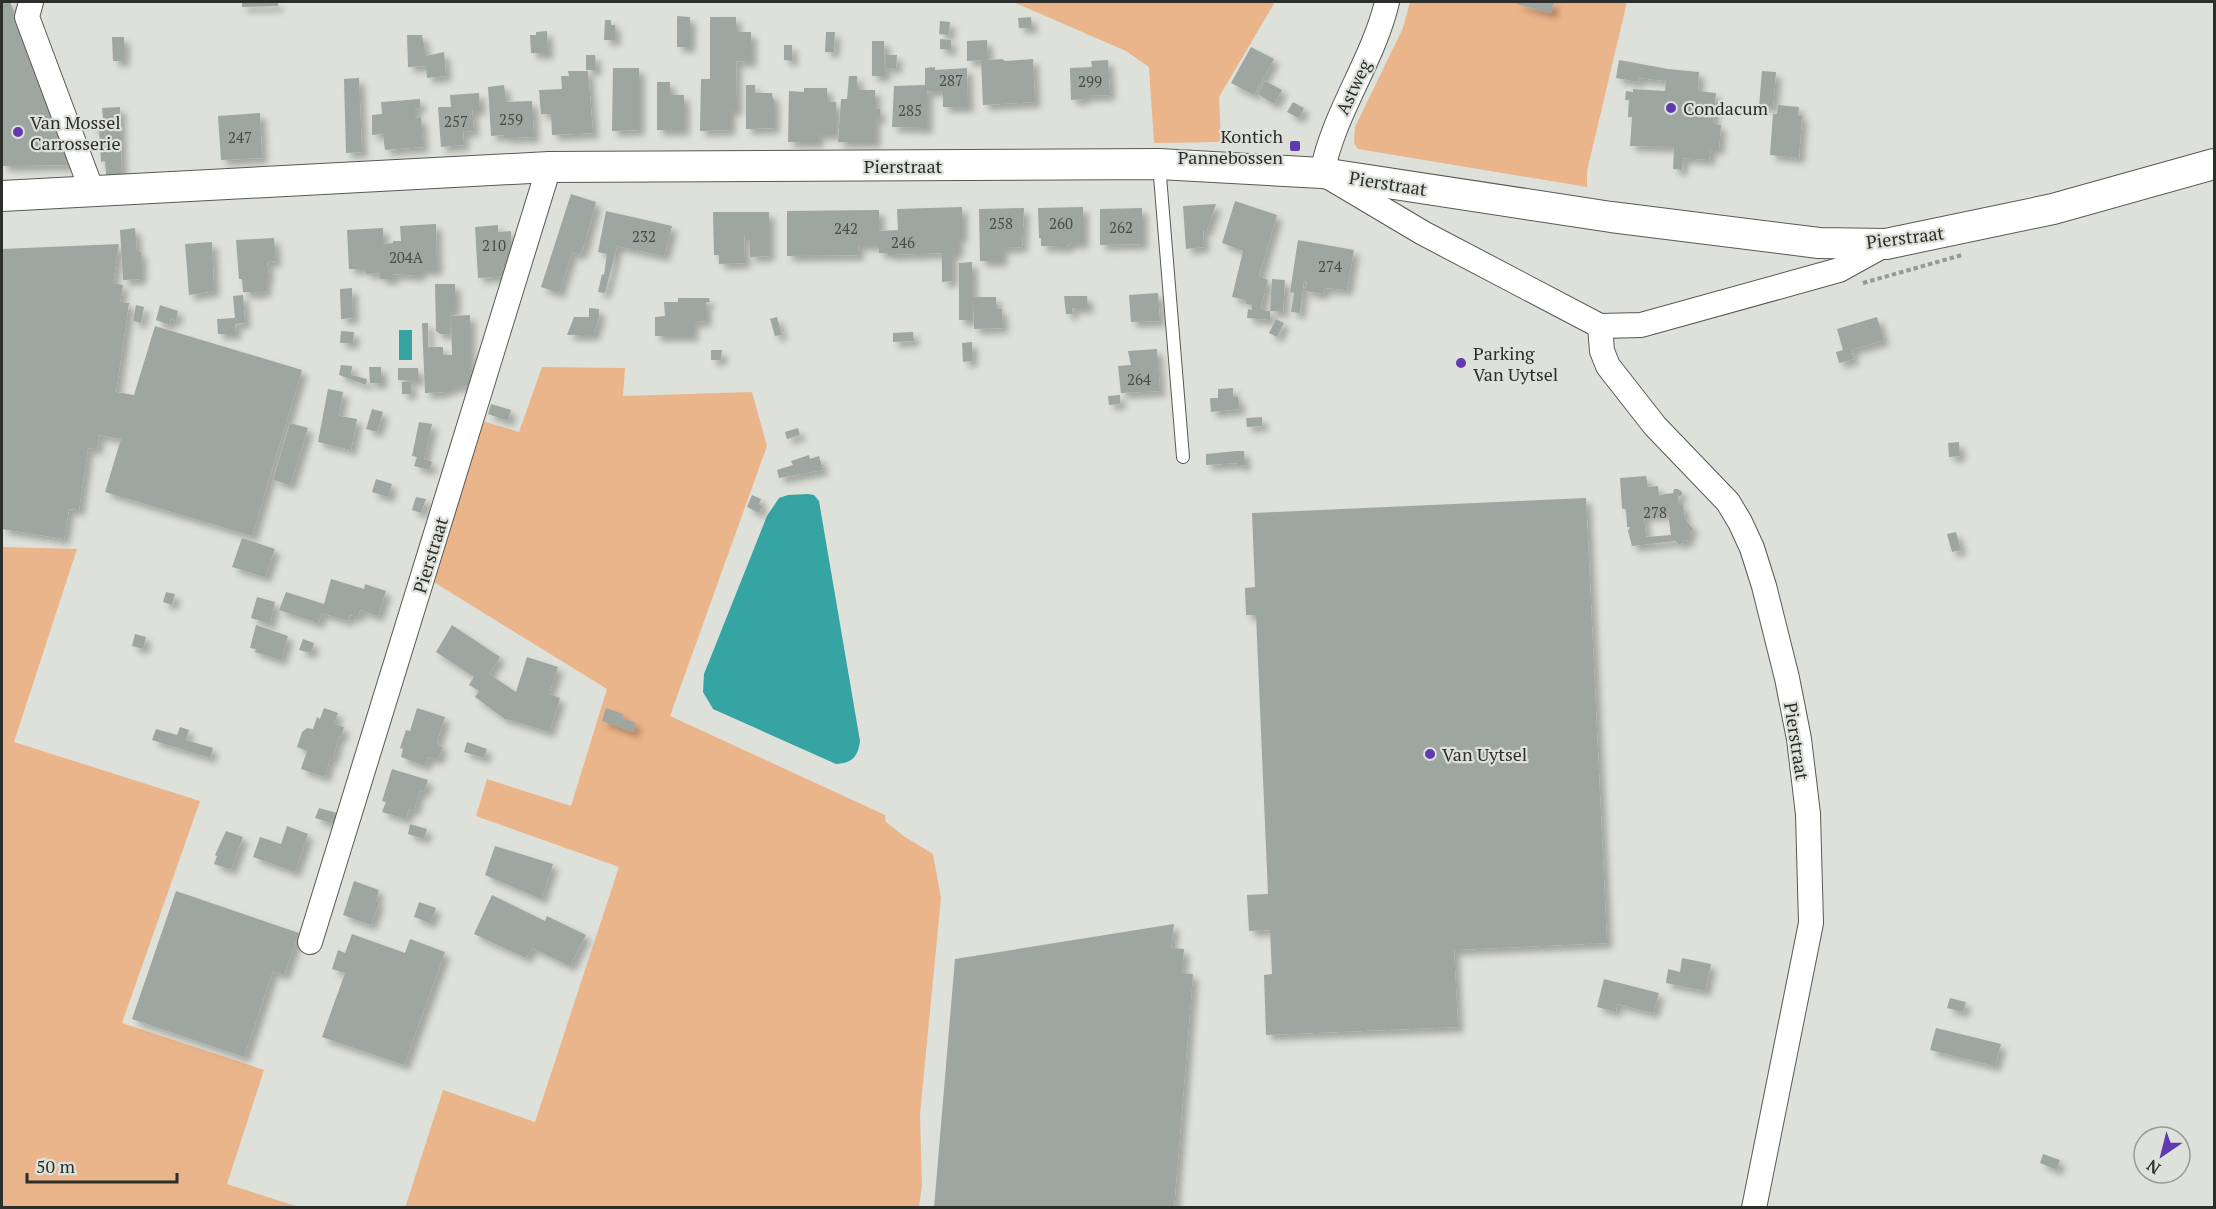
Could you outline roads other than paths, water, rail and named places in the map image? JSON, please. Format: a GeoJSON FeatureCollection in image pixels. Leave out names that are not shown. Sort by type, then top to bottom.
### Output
{"type":"FeatureCollection","features":[{"type":"Feature","properties":{"kind":"street"},"geometry":{"type":"LineString","coordinates":[[32,2],[27,17],[92,191]]}},
{"type":"Feature","properties":{"kind":"street","name":"Astweg"},"geometry":{"type":"LineString","coordinates":[[1322,172],[1331,137],[1376,38],[1388,2]]}},
{"type":"Feature","properties":{"kind":"street","name":"Pierstraat"},"geometry":{"type":"LineString","coordinates":[[2,196],[549,167],[1159,164],[1322,172],[1622,219],[1819,243],[1886,244],[2053,209],[2214,164]]}},
{"type":"Feature","properties":{"kind":"street","name":"Pierstraat"},"geometry":{"type":"LineString","coordinates":[[310,942],[549,167]]}},
{"type":"Feature","properties":{"kind":"street"},"geometry":{"type":"LineString","coordinates":[[1322,172],[1423,233],[1600,326],[1641,325],[1839,270],[1886,244]]}},
{"type":"Feature","properties":{"kind":"street","name":"Pierstraat"},"geometry":{"type":"LineString","coordinates":[[1600,326],[1602,351],[1608,366],[1655,426],[1728,502],[1740,522],[1752,548],[1764,586],[1787,678],[1799,739],[1808,814],[1811,923],[1754,1208]]}},
{"type":"Feature","properties":{"kind":"lane"},"geometry":{"type":"LineString","coordinates":[[1159,164],[1183,457]]}},
{"type":"Feature","properties":{"kind":"water"},"geometry":{"type":"Polygon","coordinates":[[[399,330],[412,330],[412,360],[399,360],[399,330]]]}},
{"type":"Feature","properties":{"kind":"water"},"geometry":{"type":"Polygon","coordinates":[[[814,495],[819,501],[860,741],[856,755],[850,761],[836,764],[713,709],[703,692],[704,674],[767,516],[779,498],[814,495]]]}},
{"type":"Feature","properties":{"kind":"place","name":"Condacum"},"geometry":{"type":"Point","coordinates":[1671,108]}},
{"type":"Feature","properties":{"kind":"place","name":"Van Mossel Carrosserie"},"geometry":{"type":"Point","coordinates":[18,132]}},
{"type":"Feature","properties":{"kind":"place","name":"Kontich Pannebossen"},"geometry":{"type":"Point","coordinates":[1295,146]}},
{"type":"Feature","properties":{"kind":"place","name":"Parking Van Uytsel"},"geometry":{"type":"Point","coordinates":[1461,363]}},
{"type":"Feature","properties":{"kind":"place","name":"Van Uytsel"},"geometry":{"type":"Point","coordinates":[1430,754]}}]}
